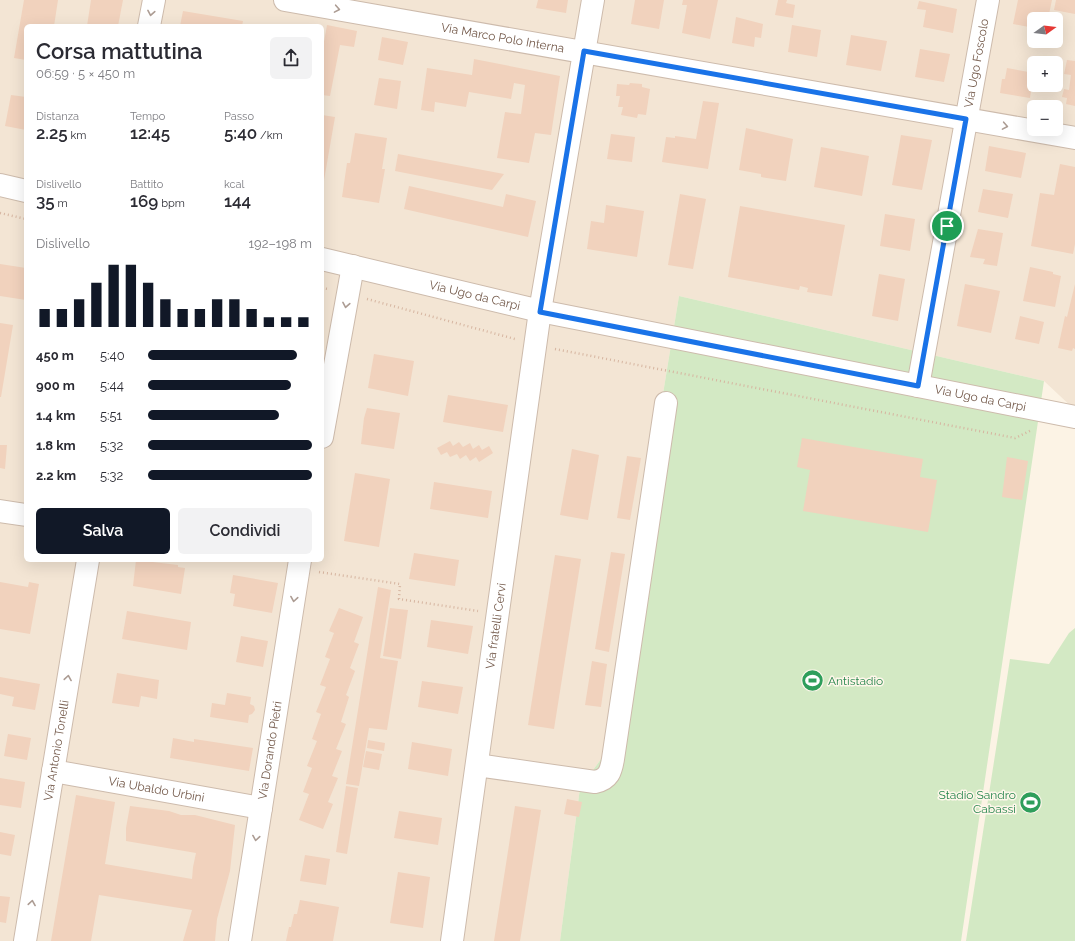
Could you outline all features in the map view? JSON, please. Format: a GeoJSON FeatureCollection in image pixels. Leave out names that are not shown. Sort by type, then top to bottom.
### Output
{"type":"FeatureCollection","features":[{"type":"Feature","properties":{"kind":"street"},"geometry":{"type":"LineString","coordinates":[[149,24],[154,0]]}},
{"type":"Feature","properties":{"kind":"street","name":"Via Marco Polo Interna"},"geometry":{"type":"LineString","coordinates":[[285,0],[584,51],[1075,138]]}},
{"type":"Feature","properties":{"kind":"street","name":"Via fratelli Cervi"},"geometry":{"type":"LineString","coordinates":[[452,941],[540,312],[593,0]]}},
{"type":"Feature","properties":{"kind":"street","name":"Via Ugo Foscolo"},"geometry":{"type":"LineString","coordinates":[[918,386],[988,0]]}},
{"type":"Feature","properties":{"kind":"street"},"geometry":{"type":"LineString","coordinates":[[0,185],[24,191]]}},
{"type":"Feature","properties":{"kind":"street","name":"Via Ugo da Carpi"},"geometry":{"type":"LineString","coordinates":[[324,259],[540,312],[1075,417]]}},
{"type":"Feature","properties":{"kind":"street"},"geometry":{"type":"LineString","coordinates":[[324,426],[353,266]]}},
{"type":"Feature","properties":{"kind":"street"},"geometry":{"type":"LineString","coordinates":[[477,765],[595,782],[603,780],[608,776],[613,758],[666,403]]}},
{"type":"Feature","properties":{"kind":"street"},"geometry":{"type":"LineString","coordinates":[[0,511],[24,515]]}},
{"type":"Feature","properties":{"kind":"street","name":"Via Antonio Tonelli"},"geometry":{"type":"LineString","coordinates":[[25,941],[88,562]]}},
{"type":"Feature","properties":{"kind":"street","name":"Via Dorando Pietri"},"geometry":{"type":"LineString","coordinates":[[240,941],[299,565]]}},
{"type":"Feature","properties":{"kind":"street","name":"Via Ubaldo Urbini"},"geometry":{"type":"LineString","coordinates":[[53,771],[261,808]]}},
{"type":"Feature","properties":{"kind":"path"},"geometry":{"type":"LineString","coordinates":[[0,213],[24,219]]}},
{"type":"Feature","properties":{"kind":"path"},"geometry":{"type":"LineString","coordinates":[[324,288],[536,345],[1015,438],[1036,428]]}},
{"type":"Feature","properties":{"kind":"path"},"geometry":{"type":"LineString","coordinates":[[299,565],[400,584],[399,599],[498,614]]}},
{"type":"Feature","properties":{"kind":"shaded area"},"geometry":{"type":"Polygon","coordinates":[[[0,0],[1075,0],[1075,410],[1044,381],[679,296],[604,755],[580,788],[560,941],[0,941],[0,0]]]}},
{"type":"Feature","properties":{"kind":"green space"},"geometry":{"type":"Polygon","coordinates":[[[679,296],[1044,381],[961,941],[560,941],[580,788],[604,755],[679,296]]]}},
{"type":"Feature","properties":{"kind":"green space","name":"Stadio Sandro Cabassi"},"geometry":{"type":"Polygon","coordinates":[[[1075,628],[1075,941],[966,941],[1010,659],[1049,664],[1069,633],[1075,628]]]}},
{"type":"Feature","properties":{"kind":"building"},"geometry":{"type":"Polygon","coordinates":[[[24,0],[58,0],[54,24],[24,24],[24,60],[14,58],[24,0]]]}},
{"type":"Feature","properties":{"kind":"building"},"geometry":{"type":"Polygon","coordinates":[[[91,0],[123,0],[118,24],[87,24],[91,0]]]}},
{"type":"Feature","properties":{"kind":"building"},"geometry":{"type":"Polygon","coordinates":[[[538,0],[568,0],[566,13],[536,8],[538,0]]]}},
{"type":"Feature","properties":{"kind":"building"},"geometry":{"type":"Polygon","coordinates":[[[635,0],[664,0],[659,29],[631,24],[635,0]]]}},
{"type":"Feature","properties":{"kind":"building"},"geometry":{"type":"Polygon","coordinates":[[[683,0],[718,0],[710,39],[682,33],[687,5],[682,5],[683,0]]]}},
{"type":"Feature","properties":{"kind":"building"},"geometry":{"type":"Polygon","coordinates":[[[778,0],[787,0],[786,3],[795,5],[793,18],[775,15],[778,0]]]}},
{"type":"Feature","properties":{"kind":"building"},"geometry":{"type":"Polygon","coordinates":[[[1018,0],[1052,0],[1049,12],[1027,12],[1027,27],[1013,24],[1018,0]]]}},
{"type":"Feature","properties":{"kind":"building"},"geometry":{"type":"Polygon","coordinates":[[[1056,0],[1075,0],[1075,14],[1054,10],[1056,0]]]}},
{"type":"Feature","properties":{"kind":"building"},"geometry":{"type":"Polygon","coordinates":[[[919,1],[957,9],[953,33],[923,27],[926,10],[917,9],[919,1]]]}},
{"type":"Feature","properties":{"kind":"building"},"geometry":{"type":"Polygon","coordinates":[[[183,11],[243,21],[242,24],[180,24],[183,11]]]}},
{"type":"Feature","properties":{"kind":"building"},"geometry":{"type":"Polygon","coordinates":[[[736,17],[763,24],[761,38],[755,37],[754,47],[732,43],[736,17]]]}},
{"type":"Feature","properties":{"kind":"building"},"geometry":{"type":"Polygon","coordinates":[[[327,25],[357,31],[354,47],[340,45],[330,96],[324,95],[324,42],[327,25]]]}},
{"type":"Feature","properties":{"kind":"building"},"geometry":{"type":"Polygon","coordinates":[[[792,25],[821,30],[817,57],[788,52],[792,25]]]}},
{"type":"Feature","properties":{"kind":"building"},"geometry":{"type":"Polygon","coordinates":[[[851,35],[887,41],[881,71],[846,65],[851,35]]]}},
{"type":"Feature","properties":{"kind":"building"},"geometry":{"type":"Polygon","coordinates":[[[382,37],[408,42],[403,65],[378,60],[382,37]]]}},
{"type":"Feature","properties":{"kind":"building"},"geometry":{"type":"Polygon","coordinates":[[[920,49],[950,54],[944,82],[915,77],[920,49]]]}},
{"type":"Feature","properties":{"kind":"building"},"geometry":{"type":"Polygon","coordinates":[[[474,59],[560,76],[551,135],[535,133],[529,163],[497,158],[505,112],[521,114],[525,85],[514,83],[511,99],[469,92],[466,107],[435,102],[434,112],[421,110],[427,68],[472,75],[474,59]]]}},
{"type":"Feature","properties":{"kind":"building"},"geometry":{"type":"Polygon","coordinates":[[[1067,60],[1075,61],[1075,106],[1066,104],[1067,98],[1062,97],[1064,89],[1069,90],[1071,75],[1064,74],[1067,60]]]}},
{"type":"Feature","properties":{"kind":"building"},"geometry":{"type":"Polygon","coordinates":[[[1007,68],[1027,72],[1027,92],[1031,92],[1030,98],[1000,93],[1002,79],[1005,79],[1007,68]]]}},
{"type":"Feature","properties":{"kind":"building"},"geometry":{"type":"Polygon","coordinates":[[[379,78],[401,81],[397,109],[374,105],[379,78]]]}},
{"type":"Feature","properties":{"kind":"building"},"geometry":{"type":"Polygon","coordinates":[[[630,83],[642,84],[642,87],[650,89],[646,115],[638,114],[637,118],[621,115],[623,107],[618,107],[620,96],[616,96],[617,84],[629,85],[630,83]]]}},
{"type":"Feature","properties":{"kind":"building"},"geometry":{"type":"Polygon","coordinates":[[[11,95],[24,97],[24,130],[5,126],[11,95]]]}},
{"type":"Feature","properties":{"kind":"building"},"geometry":{"type":"Polygon","coordinates":[[[703,101],[719,103],[708,169],[662,162],[666,137],[675,138],[675,136],[696,139],[703,101]]]}},
{"type":"Feature","properties":{"kind":"building"},"geometry":{"type":"Polygon","coordinates":[[[324,115],[335,117],[324,180],[324,115]]]}},
{"type":"Feature","properties":{"kind":"building"},"geometry":{"type":"Polygon","coordinates":[[[746,128],[793,139],[786,181],[761,177],[761,174],[739,170],[746,128]]]}},
{"type":"Feature","properties":{"kind":"building"},"geometry":{"type":"Polygon","coordinates":[[[355,133],[387,138],[382,169],[385,169],[379,203],[342,197],[347,163],[350,163],[355,133]]]}},
{"type":"Feature","properties":{"kind":"building"},"geometry":{"type":"Polygon","coordinates":[[[611,134],[635,137],[632,162],[607,159],[611,134]]]}},
{"type":"Feature","properties":{"kind":"building"},"geometry":{"type":"Polygon","coordinates":[[[901,135],[932,140],[922,190],[892,185],[901,135]]]}},
{"type":"Feature","properties":{"kind":"building"},"geometry":{"type":"Polygon","coordinates":[[[989,146],[1026,153],[1021,178],[985,171],[989,146]]]}},
{"type":"Feature","properties":{"kind":"building"},"geometry":{"type":"Polygon","coordinates":[[[821,147],[869,156],[862,196],[814,187],[821,147]]]}},
{"type":"Feature","properties":{"kind":"building"},"geometry":{"type":"Polygon","coordinates":[[[398,154],[504,174],[492,190],[395,171],[398,154]]]}},
{"type":"Feature","properties":{"kind":"building"},"geometry":{"type":"Polygon","coordinates":[[[1060,164],[1075,167],[1075,244],[1073,254],[1031,246],[1040,193],[1054,195],[1060,164]]]}},
{"type":"Feature","properties":{"kind":"building"},"geometry":{"type":"Polygon","coordinates":[[[409,186],[503,207],[506,194],[536,201],[528,237],[404,209],[409,186]]]}},
{"type":"Feature","properties":{"kind":"building"},"geometry":{"type":"Polygon","coordinates":[[[983,189],[1013,194],[1008,218],[978,212],[983,189]]]}},
{"type":"Feature","properties":{"kind":"building"},"geometry":{"type":"Polygon","coordinates":[[[680,194],[706,199],[693,269],[668,265],[680,194]]]}},
{"type":"Feature","properties":{"kind":"building"},"geometry":{"type":"Polygon","coordinates":[[[606,205],[644,211],[637,257],[587,249],[591,221],[604,223],[606,205]]]}},
{"type":"Feature","properties":{"kind":"building"},"geometry":{"type":"Polygon","coordinates":[[[740,206],[845,225],[832,296],[807,292],[808,288],[800,286],[799,290],[728,277],[740,206]]]}},
{"type":"Feature","properties":{"kind":"building"},"geometry":{"type":"Polygon","coordinates":[[[885,214],[915,219],[910,251],[880,246],[885,214]]]}},
{"type":"Feature","properties":{"kind":"building"},"geometry":{"type":"Polygon","coordinates":[[[978,229],[1003,233],[997,266],[983,264],[985,259],[970,257],[978,229]]]}},
{"type":"Feature","properties":{"kind":"building"},"geometry":{"type":"Polygon","coordinates":[[[0,264],[24,268],[24,300],[0,296],[0,264]]]}},
{"type":"Feature","properties":{"kind":"building"},"geometry":{"type":"Polygon","coordinates":[[[1030,267],[1053,272],[1053,274],[1061,276],[1055,307],[1023,301],[1030,267]]]}},
{"type":"Feature","properties":{"kind":"building"},"geometry":{"type":"Polygon","coordinates":[[[879,274],[905,279],[898,321],[872,316],[879,274]]]}},
{"type":"Feature","properties":{"kind":"building"},"geometry":{"type":"Polygon","coordinates":[[[965,284],[1000,291],[991,333],[957,326],[965,284]]]}},
{"type":"Feature","properties":{"kind":"building"},"geometry":{"type":"Polygon","coordinates":[[[1075,284],[1075,349],[1073,348],[1072,351],[1058,348],[1065,316],[1067,317],[1075,284]]]}},
{"type":"Feature","properties":{"kind":"building"},"geometry":{"type":"Polygon","coordinates":[[[1020,316],[1044,322],[1039,344],[1015,339],[1020,316]]]}},
{"type":"Feature","properties":{"kind":"building"},"geometry":{"type":"Polygon","coordinates":[[[0,323],[13,325],[1,397],[0,397],[0,323]]]}},
{"type":"Feature","properties":{"kind":"building"},"geometry":{"type":"Polygon","coordinates":[[[374,354],[414,361],[408,396],[368,388],[374,354]]]}},
{"type":"Feature","properties":{"kind":"building"},"geometry":{"type":"Polygon","coordinates":[[[448,395],[508,405],[503,432],[443,422],[448,395]]]}},
{"type":"Feature","properties":{"kind":"building"},"geometry":{"type":"Polygon","coordinates":[[[367,408],[400,413],[394,449],[361,444],[364,418],[367,408]]]}},
{"type":"Feature","properties":{"kind":"building"},"geometry":{"type":"Polygon","coordinates":[[[802,438],[923,459],[920,477],[937,480],[928,532],[803,511],[810,470],[797,467],[802,438]]]}},
{"type":"Feature","properties":{"kind":"building"},"geometry":{"type":"Polygon","coordinates":[[[450,441],[453,446],[459,442],[463,447],[470,443],[473,449],[479,445],[482,450],[489,446],[493,453],[479,462],[476,457],[470,461],[466,455],[460,459],[457,454],[450,457],[447,452],[441,455],[437,448],[450,441]]]}},
{"type":"Feature","properties":{"kind":"building"},"geometry":{"type":"Polygon","coordinates":[[[0,445],[7,445],[5,469],[0,468],[0,445]]]}},
{"type":"Feature","properties":{"kind":"building"},"geometry":{"type":"Polygon","coordinates":[[[572,449],[599,455],[588,520],[560,515],[572,449]]]}},
{"type":"Feature","properties":{"kind":"building"},"geometry":{"type":"Polygon","coordinates":[[[627,456],[641,458],[630,520],[617,518],[627,456]]]}},
{"type":"Feature","properties":{"kind":"building"},"geometry":{"type":"Polygon","coordinates":[[[1007,457],[1028,461],[1022,500],[1002,497],[1007,457]]]}},
{"type":"Feature","properties":{"kind":"building"},"geometry":{"type":"Polygon","coordinates":[[[355,473],[390,479],[379,547],[344,541],[355,473]]]}},
{"type":"Feature","properties":{"kind":"building"},"geometry":{"type":"Polygon","coordinates":[[[434,482],[492,491],[488,518],[430,509],[434,482]]]}},
{"type":"Feature","properties":{"kind":"building"},"geometry":{"type":"Polygon","coordinates":[[[611,552],[625,554],[609,652],[595,649],[611,552]]]}},
{"type":"Feature","properties":{"kind":"building"},"geometry":{"type":"Polygon","coordinates":[[[414,553],[459,560],[455,586],[409,579],[414,553]]]}},
{"type":"Feature","properties":{"kind":"building"},"geometry":{"type":"Polygon","coordinates":[[[555,555],[581,559],[554,729],[528,725],[555,555]]]}},
{"type":"Feature","properties":{"kind":"building"},"geometry":{"type":"Polygon","coordinates":[[[136,562],[153,562],[178,565],[178,567],[185,568],[181,594],[133,586],[136,562]]]}},
{"type":"Feature","properties":{"kind":"building"},"geometry":{"type":"Polygon","coordinates":[[[233,575],[278,583],[272,613],[233,606],[235,594],[230,593],[233,575]]]}},
{"type":"Feature","properties":{"kind":"building"},"geometry":{"type":"Polygon","coordinates":[[[0,582],[28,587],[29,582],[39,584],[30,634],[0,629],[0,582]]]}},
{"type":"Feature","properties":{"kind":"building"},"geometry":{"type":"Polygon","coordinates":[[[378,587],[391,590],[380,658],[398,661],[387,730],[369,728],[359,786],[346,784],[378,587]]]}},
{"type":"Feature","properties":{"kind":"building"},"geometry":{"type":"Polygon","coordinates":[[[339,608],[363,617],[354,642],[359,644],[350,668],[355,671],[346,695],[349,697],[341,722],[346,724],[336,749],[342,751],[332,776],[338,778],[328,802],[333,804],[323,829],[299,820],[309,794],[303,792],[312,768],[307,766],[317,741],[312,739],[321,714],[316,712],[326,687],[320,685],[330,659],[325,657],[334,633],[329,631],[339,608]]]}},
{"type":"Feature","properties":{"kind":"building"},"geometry":{"type":"Polygon","coordinates":[[[390,608],[408,610],[401,659],[383,656],[390,608]]]}},
{"type":"Feature","properties":{"kind":"building"},"geometry":{"type":"Polygon","coordinates":[[[127,611],[191,622],[187,650],[122,639],[127,611]]]}},
{"type":"Feature","properties":{"kind":"building"},"geometry":{"type":"Polygon","coordinates":[[[431,620],[473,626],[468,654],[427,647],[431,620]]]}},
{"type":"Feature","properties":{"kind":"building"},"geometry":{"type":"Polygon","coordinates":[[[241,636],[268,641],[263,667],[236,662],[241,636]]]}},
{"type":"Feature","properties":{"kind":"building"},"geometry":{"type":"Polygon","coordinates":[[[592,661],[607,664],[601,707],[585,705],[592,661]]]}},
{"type":"Feature","properties":{"kind":"building"},"geometry":{"type":"Polygon","coordinates":[[[117,673],[159,680],[157,699],[141,696],[139,707],[112,703],[117,673]]]}},
{"type":"Feature","properties":{"kind":"building"},"geometry":{"type":"Polygon","coordinates":[[[0,677],[40,684],[35,710],[12,706],[14,697],[0,694],[0,677]]]}},
{"type":"Feature","properties":{"kind":"building"},"geometry":{"type":"Polygon","coordinates":[[[422,681],[463,687],[458,714],[418,707],[422,681]]]}},
{"type":"Feature","properties":{"kind":"building"},"geometry":{"type":"Polygon","coordinates":[[[227,693],[251,697],[250,704],[254,706],[255,710],[249,715],[248,723],[210,717],[212,703],[225,705],[227,693]]]}},
{"type":"Feature","properties":{"kind":"building"},"geometry":{"type":"Polygon","coordinates":[[[8,734],[31,738],[27,760],[4,756],[8,734]]]}},
{"type":"Feature","properties":{"kind":"building"},"geometry":{"type":"Polygon","coordinates":[[[173,738],[194,742],[194,739],[253,748],[249,771],[170,758],[173,738]]]}},
{"type":"Feature","properties":{"kind":"building"},"geometry":{"type":"Polygon","coordinates":[[[368,740],[385,743],[384,751],[367,748],[368,740]]]}},
{"type":"Feature","properties":{"kind":"building"},"geometry":{"type":"Polygon","coordinates":[[[412,742],[452,749],[448,776],[408,769],[412,742]]]}},
{"type":"Feature","properties":{"kind":"building"},"geometry":{"type":"Polygon","coordinates":[[[366,751],[382,754],[379,770],[363,767],[366,751]]]}},
{"type":"Feature","properties":{"kind":"building"},"geometry":{"type":"Polygon","coordinates":[[[0,778],[25,782],[21,808],[0,805],[0,778]]]}},
{"type":"Feature","properties":{"kind":"building"},"geometry":{"type":"Polygon","coordinates":[[[346,786],[358,788],[347,854],[336,852],[346,786]]]}},
{"type":"Feature","properties":{"kind":"building"},"geometry":{"type":"Polygon","coordinates":[[[76,795],[115,802],[105,864],[192,879],[196,853],[126,841],[126,828],[130,806],[169,811],[181,815],[195,815],[235,825],[230,871],[217,919],[215,941],[183,941],[192,910],[99,895],[91,941],[51,941],[76,795]]]}},
{"type":"Feature","properties":{"kind":"building"},"geometry":{"type":"Polygon","coordinates":[[[567,799],[582,802],[579,817],[564,814],[567,799]]]}},
{"type":"Feature","properties":{"kind":"building"},"geometry":{"type":"Polygon","coordinates":[[[515,806],[541,810],[520,941],[494,941],[515,806]]]}},
{"type":"Feature","properties":{"kind":"building"},"geometry":{"type":"Polygon","coordinates":[[[399,811],[442,818],[438,845],[394,838],[399,811]]]}},
{"type":"Feature","properties":{"kind":"building"},"geometry":{"type":"Polygon","coordinates":[[[0,832],[15,835],[11,856],[0,854],[0,832]]]}},
{"type":"Feature","properties":{"kind":"building"},"geometry":{"type":"Polygon","coordinates":[[[305,855],[330,859],[326,885],[300,881],[305,855]]]}},
{"type":"Feature","properties":{"kind":"building"},"geometry":{"type":"Polygon","coordinates":[[[398,872],[430,877],[423,928],[390,923],[398,872]]]}},
{"type":"Feature","properties":{"kind":"building"},"geometry":{"type":"Polygon","coordinates":[[[0,896],[10,897],[6,923],[0,922],[0,896]]]}},
{"type":"Feature","properties":{"kind":"building"},"geometry":{"type":"Polygon","coordinates":[[[300,900],[339,907],[333,941],[286,941],[294,914],[297,914],[300,900]]]}},
{"type":"Feature","properties":{"kind":"place","name":"Antistadio"},"geometry":{"type":"Point","coordinates":[812,681]}},
{"type":"Feature","properties":{"kind":"place","name":"Stadio Sandro Cabassi"},"geometry":{"type":"Point","coordinates":[1031,802]}},
{"type":"Feature","properties":{"kind":"route"},"geometry":{"type":"LineString","coordinates":[[584,51],[966,119],[947,226],[918,386],[540,312],[584,51]]}}]}
